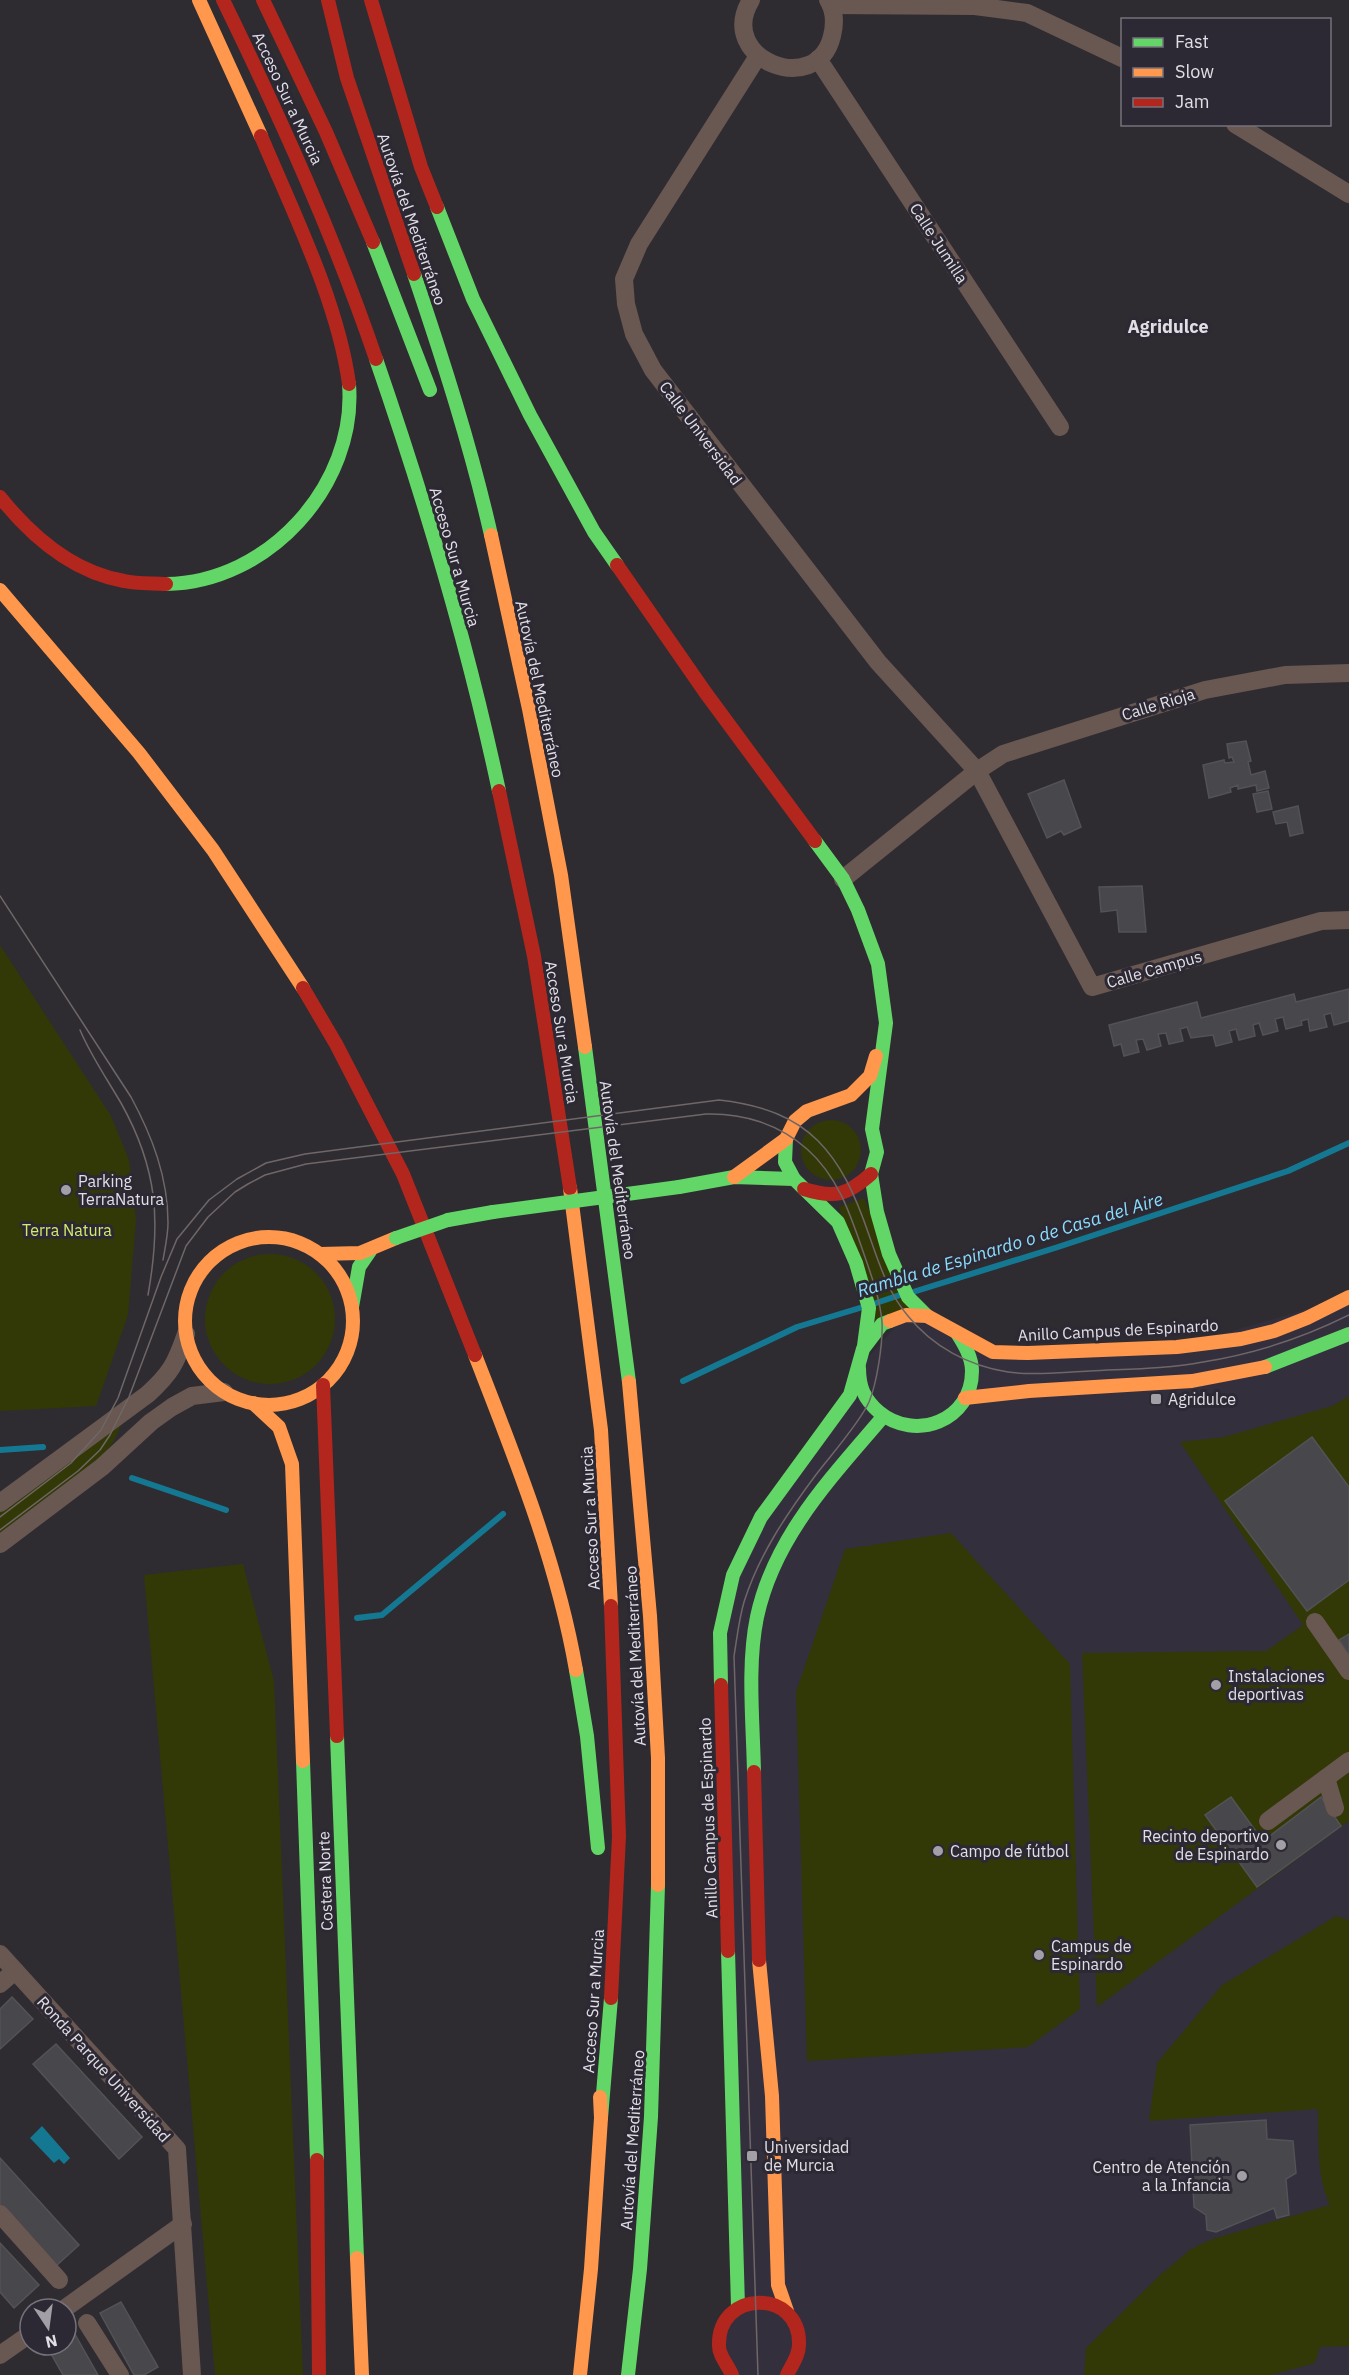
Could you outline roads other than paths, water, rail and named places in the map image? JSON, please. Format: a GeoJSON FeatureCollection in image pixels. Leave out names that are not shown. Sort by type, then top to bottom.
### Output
{"type":"FeatureCollection","features":[{"type":"Feature","properties":{"kind":"main road"},"geometry":{"type":"LineString","coordinates":[[0,497],[30,532],[49,548],[73,562],[124,582],[174,584],[226,572],[248,563],[269,550],[291,533],[306,516],[334,473],[344,439],[349,391],[336,329],[320,276],[250,109],[200,0]]}},
{"type":"Feature","properties":{"kind":"main road","name":"Acceso Sur a Murcia"},"geometry":{"type":"LineString","coordinates":[[223,0],[312,189],[392,404],[427,512],[464,650],[523,901],[581,1257],[601,1432],[605,1494],[616,1688],[619,1868],[601,2118]]}},
{"type":"Feature","properties":{"kind":"main road","name":"Acceso Sur a Murcia"},"geometry":{"type":"LineString","coordinates":[[263,0],[302,80],[383,266],[434,400]]}},
{"type":"Feature","properties":{"kind":"main road","name":"Autovía del Mediterráneo"},"geometry":{"type":"LineString","coordinates":[[328,0],[347,78],[436,340],[481,490],[529,709],[564,899],[631,1399],[650,1616],[658,1758],[659,1865],[651,2117],[640,2269],[628,2375]]}},
{"type":"Feature","properties":{"kind":"main road"},"geometry":{"type":"LineString","coordinates":[[371,0],[421,168],[473,299],[530,415],[594,532],[705,692],[843,879],[858,910],[878,964],[886,1023],[872,1130],[877,1152],[871,1174],[877,1212],[889,1254],[908,1297],[927,1316]]}},
{"type":"Feature","properties":{"kind":"main road","name":"Acceso Sur a Murcia"},"geometry":{"type":"LineString","coordinates":[[461,473],[512,637]]}},
{"type":"Feature","properties":{"kind":"main road"},"geometry":{"type":"LineString","coordinates":[[0,590],[139,753],[213,850],[287,961],[336,1044],[403,1174],[495,1407],[545,1544],[556,1581],[575,1665],[587,1736],[598,1863]]}},
{"type":"Feature","properties":{"kind":"main road"},"geometry":{"type":"LineString","coordinates":[[734,1177],[786,1138],[795,1121],[807,1111],[851,1095],[870,1076],[886,1023]]}},
{"type":"Feature","properties":{"kind":"main road"},"geometry":{"type":"LineString","coordinates":[[828,1104],[856,1112],[872,1130]]}},
{"type":"Feature","properties":{"kind":"main road"},"geometry":{"type":"LineString","coordinates":[[786,1138],[785,1162],[799,1184],[838,1222],[856,1263],[869,1308],[863,1348]]}},
{"type":"Feature","properties":{"kind":"main road"},"geometry":{"type":"LineString","coordinates":[[320,1254],[352,1255],[370,1251],[396,1238],[448,1220],[734,1177],[799,1184],[824,1197],[851,1192],[871,1174]]}},
{"type":"Feature","properties":{"kind":"main road","name":"Costera Norte"},"geometry":{"type":"LineString","coordinates":[[262,1238],[295,1241],[320,1254],[335,1268],[346,1287],[352,1307],[353,1329],[348,1350],[338,1370],[323,1385],[302,1398],[278,1404],[253,1403],[224,1392],[206,1377],[193,1357],[186,1334],[185,1317],[188,1300],[194,1284],[204,1269],[230,1247],[262,1238]]}},
{"type":"Feature","properties":{"kind":"main road"},"geometry":{"type":"LineString","coordinates":[[352,1307],[359,1267],[370,1251]]}},
{"type":"Feature","properties":{"kind":"main road","name":"Anillo Campus de Espinardo"},"geometry":{"type":"LineString","coordinates":[[738,2307],[720,1633],[733,1575],[761,1517],[850,1395],[863,1348],[882,1324],[906,1315],[927,1316],[993,1352],[1028,1353],[1177,1347],[1241,1339],[1274,1331],[1349,1297]]}},
{"type":"Feature","properties":{"kind":"main road"},"geometry":{"type":"LineString","coordinates":[[786,2373],[799,2348],[799,2335],[795,2322],[787,2312],[778,2285],[772,2096],[759,1969],[752,1671],[758,1617],[776,1559],[801,1517],[882,1418],[899,1426],[919,1428],[937,1424],[953,1414],[965,1398],[972,1379],[970,1362],[968,1350],[957,1333]]}},
{"type":"Feature","properties":{"kind":"main road"},"geometry":{"type":"LineString","coordinates":[[965,1398],[1029,1391],[1158,1384],[1219,1377],[1293,1358],[1349,1334]]}},
{"type":"Feature","properties":{"kind":"main road","name":"Anillo Campus de Espinardo"},"geometry":{"type":"LineString","coordinates":[[859,1368],[860,1387],[882,1418]]}},
{"type":"Feature","properties":{"kind":"main road","name":"Costera Norte"},"geometry":{"type":"LineString","coordinates":[[323,1385],[362,2375]]}},
{"type":"Feature","properties":{"kind":"main road","name":"Costera Norte"},"geometry":{"type":"LineString","coordinates":[[253,1403],[279,1427],[292,1464],[318,2186],[319,2375]]}},
{"type":"Feature","properties":{"kind":"main road","name":"Autovía del Mediterráneo"},"geometry":{"type":"LineString","coordinates":[[580,2375],[591,2269],[601,2118],[597,1989]]}},
{"type":"Feature","properties":{"kind":"main road"},"geometry":{"type":"LineString","coordinates":[[734,2374],[720,2353],[719,2332],[724,2319],[738,2307],[756,2301],[767,2301],[787,2312]]}},
{"type":"Feature","properties":{"kind":"street"},"geometry":{"type":"LineString","coordinates":[[751,0],[744,18],[745,32],[750,45],[758,56],[772,65],[788,69],[804,67],[818,58],[831,43],[835,24],[830,3],[975,6],[1027,13],[1121,58]]}},
{"type":"Feature","properties":{"kind":"street","name":"Calle Universidad"},"geometry":{"type":"LineString","coordinates":[[758,56],[639,244],[624,279],[626,304],[634,334],[653,370],[851,628],[878,662],[977,771]]}},
{"type":"Feature","properties":{"kind":"street","name":"Calle Jumilla"},"geometry":{"type":"LineString","coordinates":[[818,58],[1060,427]]}},
{"type":"Feature","properties":{"kind":"street"},"geometry":{"type":"LineString","coordinates":[[1238,126],[1349,194]]}},
{"type":"Feature","properties":{"kind":"street","name":"Calle Rioja"},"geometry":{"type":"LineString","coordinates":[[843,879],[977,771],[1003,754],[1205,690],[1285,675],[1349,673]]}},
{"type":"Feature","properties":{"kind":"street","name":"Calle Campus"},"geometry":{"type":"LineString","coordinates":[[977,771],[1092,987],[1321,921],[1349,920]]}},
{"type":"Feature","properties":{"kind":"street"},"geometry":{"type":"LineString","coordinates":[[0,1503],[160,1383],[176,1363],[186,1334]]}},
{"type":"Feature","properties":{"kind":"street"},"geometry":{"type":"LineString","coordinates":[[0,1544],[102,1467],[172,1407],[192,1396],[224,1392]]}},
{"type":"Feature","properties":{"kind":"street"},"geometry":{"type":"LineString","coordinates":[[1315,1622],[1349,1671]]}},
{"type":"Feature","properties":{"kind":"street"},"geometry":{"type":"LineString","coordinates":[[1268,1821],[1349,1761]]}},
{"type":"Feature","properties":{"kind":"street"},"geometry":{"type":"LineString","coordinates":[[1326,1778],[1335,1808]]}},
{"type":"Feature","properties":{"kind":"street","name":"Ronda Parque Universidad"},"geometry":{"type":"LineString","coordinates":[[0,1954],[177,2149],[192,2375]]}},
{"type":"Feature","properties":{"kind":"street"},"geometry":{"type":"LineString","coordinates":[[0,1984],[15,1971]]}},
{"type":"Feature","properties":{"kind":"street"},"geometry":{"type":"LineString","coordinates":[[0,2214],[59,2280]]}},
{"type":"Feature","properties":{"kind":"street"},"geometry":{"type":"LineString","coordinates":[[78,2299],[183,2224]]}},
{"type":"Feature","properties":{"kind":"street"},"geometry":{"type":"LineString","coordinates":[[87,2323],[120,2375]]}},
{"type":"Feature","properties":{"kind":"street"},"geometry":{"type":"LineString","coordinates":[[0,2355],[18,2342]]}},
{"type":"Feature","properties":{"kind":"water"},"geometry":{"type":"Polygon","coordinates":[[[42,2126],[70,2158],[64,2164],[59,2159],[54,2163],[30,2138],[42,2126]]]}},
{"type":"Feature","properties":{"kind":"waterway","name":"Rambla de Espinardo o de Casa del Aire"},"geometry":{"type":"LineString","coordinates":[[913,1292],[1288,1171],[1349,1143]]}},
{"type":"Feature","properties":{"kind":"waterway","name":"Rambla de Espinardo o de Casa del Aire"},"geometry":{"type":"LineString","coordinates":[[873,1304],[900,1295]]}},
{"type":"Feature","properties":{"kind":"waterway","name":"Rambla de Espinardo o de Casa del Aire"},"geometry":{"type":"LineString","coordinates":[[683,1381],[797,1327],[863,1307]]}},
{"type":"Feature","properties":{"kind":"waterway","name":"Rambla de Espinardo o de Casa del Aire"},"geometry":{"type":"LineString","coordinates":[[0,1450],[43,1447]]}},
{"type":"Feature","properties":{"kind":"waterway","name":"Rambla de Espinardo o de Casa del Aire"},"geometry":{"type":"LineString","coordinates":[[132,1478],[226,1510]]}},
{"type":"Feature","properties":{"kind":"waterway","name":"Rambla de Espinardo o de Casa del Aire"},"geometry":{"type":"LineString","coordinates":[[357,1618],[382,1615],[503,1514]]}},
{"type":"Feature","properties":{"kind":"tram line"},"geometry":{"type":"LineString","coordinates":[[0,896],[131,1097],[146,1127],[162,1173],[165,1189],[168,1228],[163,1260]]}},
{"type":"Feature","properties":{"kind":"tram line"},"geometry":{"type":"LineString","coordinates":[[80,1030],[133,1127],[149,1174],[155,1220],[148,1295]]}},
{"type":"Feature","properties":{"kind":"tram line"},"geometry":{"type":"LineString","coordinates":[[0,1517],[71,1463],[101,1430],[118,1398],[177,1239],[209,1200],[237,1179],[266,1163],[305,1154],[719,1100],[750,1105],[777,1114],[799,1125],[818,1140],[847,1181],[885,1277],[901,1307],[918,1327],[940,1346],[979,1365],[1008,1372],[1039,1374],[1189,1364],[1240,1355],[1278,1344],[1349,1315]]}},
{"type":"Feature","properties":{"kind":"tram line"},"geometry":{"type":"LineString","coordinates":[[0,1530],[78,1471],[100,1450],[129,1397],[186,1246],[208,1217],[235,1192],[265,1175],[306,1164],[706,1114],[720,1114],[760,1122],[796,1140],[818,1160],[844,1200],[856,1230],[876,1290],[882,1331],[877,1374],[869,1402],[794,1506],[765,1552],[744,1602],[734,1656],[758,2375]]}},
{"type":"Feature","properties":{"kind":"place","name":"Parking TerraNatura"},"geometry":{"type":"Point","coordinates":[66,1190]}},
{"type":"Feature","properties":{"kind":"place","name":"Agridulce"},"geometry":{"type":"Point","coordinates":[1156,1399]}},
{"type":"Feature","properties":{"kind":"place","name":"Instalaciones deportivas"},"geometry":{"type":"Point","coordinates":[1216,1685]}},
{"type":"Feature","properties":{"kind":"place","name":"Recinto deportivo de Espinardo"},"geometry":{"type":"Point","coordinates":[1281,1845]}},
{"type":"Feature","properties":{"kind":"place","name":"Campo de fútbol"},"geometry":{"type":"Point","coordinates":[938,1851]}},
{"type":"Feature","properties":{"kind":"place","name":"Campus de Espinardo"},"geometry":{"type":"Point","coordinates":[1039,1955]}},
{"type":"Feature","properties":{"kind":"place","name":"Universidad de Murcia"},"geometry":{"type":"Point","coordinates":[752,2156]}},
{"type":"Feature","properties":{"kind":"place","name":"Centro de Atención a la Infancia"},"geometry":{"type":"Point","coordinates":[1242,2176]}},
{"type":"Feature","properties":{"kind":"district","name":"Agridulce"},"geometry":{"type":"Point","coordinates":[1168,327]}},
{"type":"Feature","properties":{"kind":"park label","name":"Terra Natura"},"geometry":{"type":"Point","coordinates":[67,1230]}}]}
